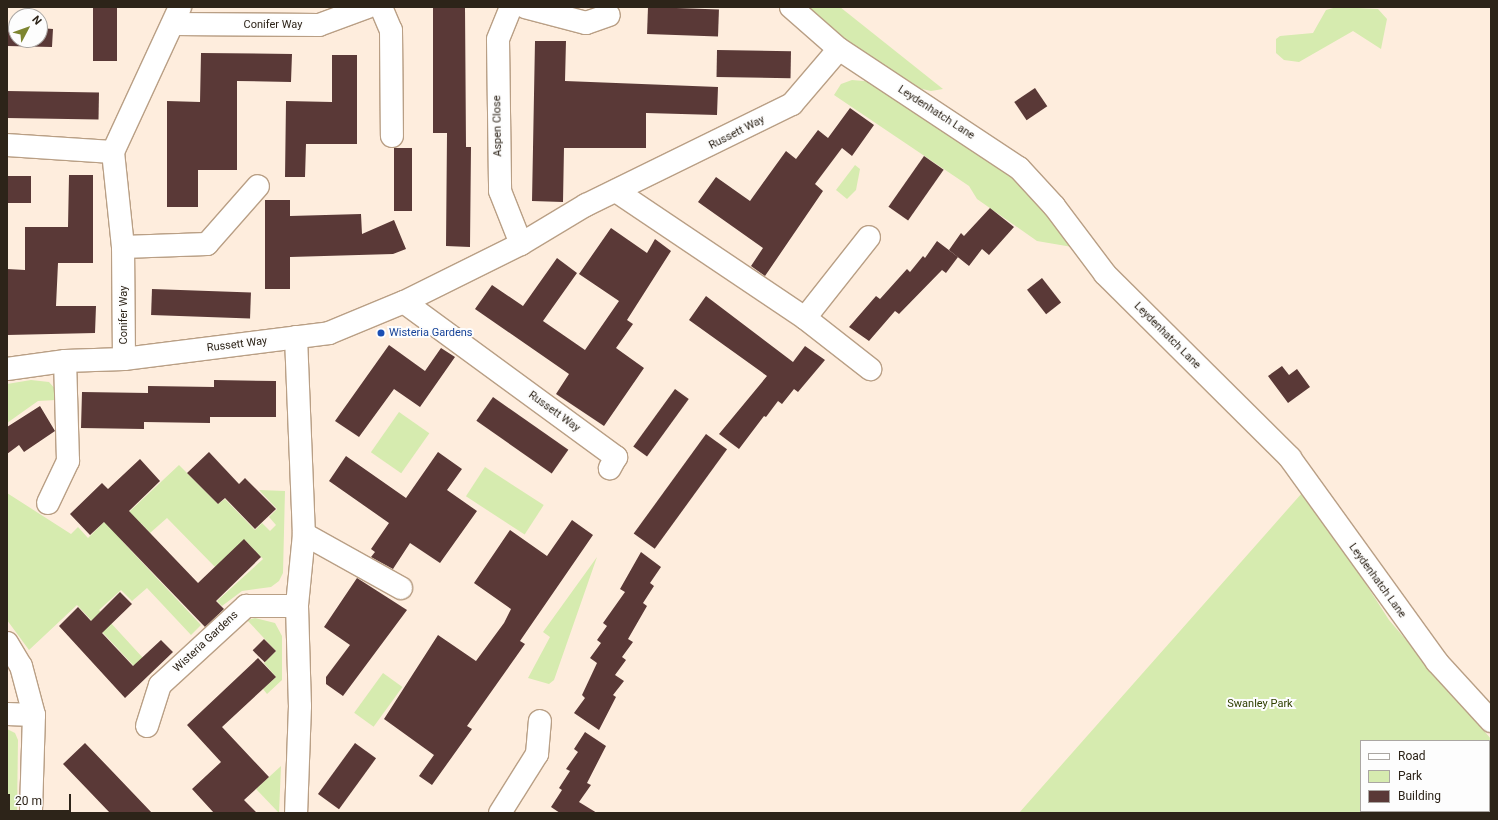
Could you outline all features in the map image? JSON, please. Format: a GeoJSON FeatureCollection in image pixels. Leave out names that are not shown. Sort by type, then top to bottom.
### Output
{"type":"FeatureCollection","features":[{"type":"Feature","properties":{"kind":"street","name":"Conifer Way"},"geometry":{"type":"LineString","coordinates":[[124,359],[123,247],[113,152],[177,16],[319,25],[368,7]]}},
{"type":"Feature","properties":{"kind":"street"},"geometry":{"type":"LineString","coordinates":[[381,7],[391,30],[392,136]]}},
{"type":"Feature","properties":{"kind":"street","name":"Aspen Close"},"geometry":{"type":"LineString","coordinates":[[511,7],[498,40],[499,177],[500,191],[521,244]]}},
{"type":"Feature","properties":{"kind":"street"},"geometry":{"type":"LineString","coordinates":[[525,7],[586,23],[609,15]]}},
{"type":"Feature","properties":{"kind":"street","name":"Leydenhatch Lane"},"geometry":{"type":"LineString","coordinates":[[791,7],[839,49],[1019,168],[1054,206],[1105,274],[1290,458],[1436,662],[1491,721]]}},
{"type":"Feature","properties":{"kind":"street","name":"Russett Way"},"geometry":{"type":"LineString","coordinates":[[7,369],[65,361],[124,359],[329,333],[404,302],[521,244],[616,191],[792,104],[839,49]]}},
{"type":"Feature","properties":{"kind":"street"},"geometry":{"type":"LineString","coordinates":[[7,145],[113,152]]}},
{"type":"Feature","properties":{"kind":"street"},"geometry":{"type":"LineString","coordinates":[[123,247],[207,244],[258,186]]}},
{"type":"Feature","properties":{"kind":"street"},"geometry":{"type":"LineString","coordinates":[[616,191],[805,318],[870,369]]}},
{"type":"Feature","properties":{"kind":"street"},"geometry":{"type":"LineString","coordinates":[[805,318],[869,237]]}},
{"type":"Feature","properties":{"kind":"street","name":"Russett Way"},"geometry":{"type":"LineString","coordinates":[[404,302],[616,457],[610,468]]}},
{"type":"Feature","properties":{"kind":"street"},"geometry":{"type":"LineString","coordinates":[[296,337],[304,534],[297,606],[300,706],[296,813]]}},
{"type":"Feature","properties":{"kind":"street"},"geometry":{"type":"LineString","coordinates":[[48,504],[68,461],[65,361]]}},
{"type":"Feature","properties":{"kind":"street"},"geometry":{"type":"LineString","coordinates":[[304,534],[401,588]]}},
{"type":"Feature","properties":{"kind":"street","name":"Wisteria Gardens"},"geometry":{"type":"LineString","coordinates":[[147,726],[160,685],[246,606],[297,606]]}},
{"type":"Feature","properties":{"kind":"street"},"geometry":{"type":"LineString","coordinates":[[7,643],[21,666],[34,715],[31,813]]}},
{"type":"Feature","properties":{"kind":"street"},"geometry":{"type":"LineString","coordinates":[[7,714],[34,715]]}},
{"type":"Feature","properties":{"kind":"street"},"geometry":{"type":"LineString","coordinates":[[500,813],[537,754],[540,720]]}},
{"type":"Feature","properties":{"kind":"green space"},"geometry":{"type":"Polygon","coordinates":[[[811,7],[840,7],[943,89],[931,91],[909,86],[825,25],[809,9],[811,7]]]}},
{"type":"Feature","properties":{"kind":"green space"},"geometry":{"type":"Polygon","coordinates":[[[1337,7],[1378,9],[1387,19],[1381,49],[1353,31],[1299,62],[1284,60],[1276,53],[1276,39],[1280,36],[1313,33],[1326,10],[1337,7]]]}},
{"type":"Feature","properties":{"kind":"green space"},"geometry":{"type":"Polygon","coordinates":[[[852,80],[875,82],[1007,168],[1078,248],[1037,241],[977,199],[969,186],[834,95],[841,84],[852,80]]]}},
{"type":"Feature","properties":{"kind":"green space"},"geometry":{"type":"Polygon","coordinates":[[[855,165],[860,169],[856,190],[847,199],[836,190],[855,165]]]}},
{"type":"Feature","properties":{"kind":"green space"},"geometry":{"type":"Polygon","coordinates":[[[31,380],[49,382],[57,391],[56,400],[38,401],[7,423],[7,384],[31,380]]]}},
{"type":"Feature","properties":{"kind":"green space"},"geometry":{"type":"Polygon","coordinates":[[[399,412],[429,433],[401,473],[371,452],[399,412]]]}},
{"type":"Feature","properties":{"kind":"green space"},"geometry":{"type":"Polygon","coordinates":[[[179,465],[218,504],[225,499],[255,530],[262,523],[270,531],[276,525],[269,517],[277,509],[259,490],[285,491],[283,573],[279,581],[271,587],[242,591],[222,606],[217,601],[263,559],[245,540],[215,567],[167,518],[150,533],[141,523],[122,541],[201,625],[191,635],[147,588],[132,601],[121,590],[99,610],[154,670],[145,678],[77,605],[29,650],[7,620],[7,493],[71,534],[78,527],[88,538],[122,504],[129,512],[179,465]]]}},
{"type":"Feature","properties":{"kind":"green space"},"geometry":{"type":"Polygon","coordinates":[[[485,467],[544,505],[525,534],[466,496],[485,467]]]}},
{"type":"Feature","properties":{"kind":"green space","name":"Swanley Park"},"geometry":{"type":"Polygon","coordinates":[[[1302,493],[1321,514],[1389,620],[1491,739],[1491,813],[1019,813],[1302,493]]]}},
{"type":"Feature","properties":{"kind":"green space"},"geometry":{"type":"Polygon","coordinates":[[[597,557],[554,680],[549,684],[528,678],[550,637],[543,632],[597,557]]]}},
{"type":"Feature","properties":{"kind":"green space"},"geometry":{"type":"Polygon","coordinates":[[[255,618],[275,623],[282,636],[282,680],[267,694],[263,689],[276,677],[264,663],[276,651],[247,620],[255,618]]]}},
{"type":"Feature","properties":{"kind":"green space"},"geometry":{"type":"Polygon","coordinates":[[[383,673],[402,687],[374,727],[354,713],[383,673]]]}},
{"type":"Feature","properties":{"kind":"green space"},"geometry":{"type":"Polygon","coordinates":[[[7,729],[15,733],[18,740],[17,813],[7,813],[7,729]]]}},
{"type":"Feature","properties":{"kind":"green space"},"geometry":{"type":"Polygon","coordinates":[[[281,766],[279,813],[256,789],[281,766]]]}},
{"type":"Feature","properties":{"kind":"building"},"geometry":{"type":"Polygon","coordinates":[[[93,7],[117,7],[117,61],[93,61],[93,7]]]}},
{"type":"Feature","properties":{"kind":"building"},"geometry":{"type":"Polygon","coordinates":[[[433,7],[465,7],[466,147],[471,147],[470,247],[446,246],[447,133],[433,133],[433,7]]]}},
{"type":"Feature","properties":{"kind":"building"},"geometry":{"type":"Polygon","coordinates":[[[648,7],[719,9],[718,36],[647,34],[648,7]]]}},
{"type":"Feature","properties":{"kind":"building"},"geometry":{"type":"Polygon","coordinates":[[[7,27],[8,46],[7,46],[7,27]]]}},
{"type":"Feature","properties":{"kind":"building"},"geometry":{"type":"Polygon","coordinates":[[[48,29],[53,29],[52,47],[48,47],[48,29]]]}},
{"type":"Feature","properties":{"kind":"building"},"geometry":{"type":"Polygon","coordinates":[[[535,41],[566,41],[565,81],[718,87],[717,115],[646,113],[646,148],[564,148],[563,202],[532,201],[535,41]]]}},
{"type":"Feature","properties":{"kind":"building"},"geometry":{"type":"Polygon","coordinates":[[[717,50],[791,51],[791,78],[717,77],[717,50]]]}},
{"type":"Feature","properties":{"kind":"building"},"geometry":{"type":"Polygon","coordinates":[[[201,53],[292,54],[291,82],[237,81],[237,170],[198,170],[198,207],[167,207],[167,101],[200,102],[201,53]]]}},
{"type":"Feature","properties":{"kind":"building"},"geometry":{"type":"Polygon","coordinates":[[[332,55],[357,55],[357,144],[306,144],[305,177],[285,177],[286,101],[332,102],[332,55]]]}},
{"type":"Feature","properties":{"kind":"building"},"geometry":{"type":"Polygon","coordinates":[[[1035,88],[1047,106],[1027,120],[1014,102],[1035,88]]]}},
{"type":"Feature","properties":{"kind":"building"},"geometry":{"type":"Polygon","coordinates":[[[7,91],[99,93],[99,120],[7,118],[7,91]]]}},
{"type":"Feature","properties":{"kind":"building"},"geometry":{"type":"Polygon","coordinates":[[[850,108],[874,125],[852,156],[842,148],[815,184],[823,191],[765,276],[751,266],[763,248],[698,202],[716,177],[750,201],[786,151],[796,159],[818,130],[828,138],[850,108]]]}},
{"type":"Feature","properties":{"kind":"building"},"geometry":{"type":"Polygon","coordinates":[[[394,148],[412,148],[412,211],[394,211],[394,148]]]}},
{"type":"Feature","properties":{"kind":"building"},"geometry":{"type":"Polygon","coordinates":[[[924,156],[944,170],[908,221],[888,207],[924,156]]]}},
{"type":"Feature","properties":{"kind":"building"},"geometry":{"type":"Polygon","coordinates":[[[69,175],[93,175],[93,263],[58,263],[56,306],[96,306],[95,333],[7,335],[7,269],[25,270],[25,227],[68,227],[69,175]]]}},
{"type":"Feature","properties":{"kind":"building"},"geometry":{"type":"Polygon","coordinates":[[[7,176],[31,176],[31,203],[7,203],[7,176]]]}},
{"type":"Feature","properties":{"kind":"building"},"geometry":{"type":"Polygon","coordinates":[[[265,200],[290,200],[290,216],[361,214],[362,234],[394,220],[406,249],[393,254],[290,257],[290,289],[265,289],[265,200]]]}},
{"type":"Feature","properties":{"kind":"building"},"geometry":{"type":"Polygon","coordinates":[[[990,208],[1014,227],[989,255],[982,249],[969,266],[949,250],[961,233],[964,236],[990,208]]]}},
{"type":"Feature","properties":{"kind":"building"},"geometry":{"type":"Polygon","coordinates":[[[611,228],[647,253],[655,239],[671,251],[627,320],[633,324],[616,348],[644,368],[604,426],[556,394],[569,374],[475,309],[492,285],[523,306],[557,258],[577,273],[543,321],[585,350],[619,301],[579,274],[611,228]]]}},
{"type":"Feature","properties":{"kind":"building"},"geometry":{"type":"Polygon","coordinates":[[[937,241],[958,257],[946,273],[942,270],[899,314],[895,311],[869,341],[849,327],[876,296],[880,299],[907,269],[910,272],[923,256],[925,258],[937,241]]]}},
{"type":"Feature","properties":{"kind":"building"},"geometry":{"type":"Polygon","coordinates":[[[1042,278],[1061,302],[1046,314],[1027,290],[1042,278]]]}},
{"type":"Feature","properties":{"kind":"building"},"geometry":{"type":"Polygon","coordinates":[[[152,289],[251,292],[250,318],[151,315],[152,289]]]}},
{"type":"Feature","properties":{"kind":"building"},"geometry":{"type":"Polygon","coordinates":[[[706,296],[793,362],[805,346],[825,360],[798,392],[794,389],[782,404],[778,401],[766,417],[764,416],[739,449],[719,434],[767,376],[689,320],[706,296]]]}},
{"type":"Feature","properties":{"kind":"building"},"geometry":{"type":"Polygon","coordinates":[[[389,345],[425,371],[441,348],[455,357],[420,407],[394,389],[359,437],[335,421],[389,345]]]}},
{"type":"Feature","properties":{"kind":"building"},"geometry":{"type":"Polygon","coordinates":[[[1282,366],[1289,375],[1297,369],[1310,387],[1288,403],[1268,376],[1282,366]]]}},
{"type":"Feature","properties":{"kind":"building"},"geometry":{"type":"Polygon","coordinates":[[[214,380],[276,381],[276,417],[210,417],[210,423],[144,422],[144,429],[81,428],[82,392],[148,393],[148,386],[214,387],[214,380]]]}},
{"type":"Feature","properties":{"kind":"building"},"geometry":{"type":"Polygon","coordinates":[[[675,389],[689,399],[647,456],[633,446],[675,389]]]}},
{"type":"Feature","properties":{"kind":"building"},"geometry":{"type":"Polygon","coordinates":[[[493,397],[568,450],[552,474],[476,421],[493,397]]]}},
{"type":"Feature","properties":{"kind":"building"},"geometry":{"type":"Polygon","coordinates":[[[40,406],[55,431],[24,452],[19,445],[7,454],[7,427],[40,406]]]}},
{"type":"Feature","properties":{"kind":"building"},"geometry":{"type":"Polygon","coordinates":[[[706,434],[727,449],[655,549],[634,534],[706,434]]]}},
{"type":"Feature","properties":{"kind":"building"},"geometry":{"type":"Polygon","coordinates":[[[209,452],[239,484],[245,478],[276,509],[255,529],[225,498],[218,504],[187,473],[209,452]]]}},
{"type":"Feature","properties":{"kind":"building"},"geometry":{"type":"Polygon","coordinates":[[[438,452],[462,469],[447,490],[477,511],[440,563],[410,543],[393,569],[371,557],[375,552],[371,549],[389,523],[329,481],[346,456],[406,498],[438,452]]]}},
{"type":"Feature","properties":{"kind":"building"},"geometry":{"type":"Polygon","coordinates":[[[140,459],[160,481],[129,511],[198,583],[244,539],[261,557],[216,601],[224,609],[205,627],[104,522],[90,535],[70,514],[102,483],[108,489],[140,459]]]}},
{"type":"Feature","properties":{"kind":"building"},"geometry":{"type":"Polygon","coordinates":[[[572,520],[593,535],[520,641],[525,644],[467,726],[472,729],[432,785],[419,776],[434,755],[384,719],[438,635],[476,661],[504,623],[511,609],[474,583],[510,530],[547,556],[572,520]]]}},
{"type":"Feature","properties":{"kind":"building"},"geometry":{"type":"Polygon","coordinates":[[[641,552],[661,567],[650,583],[654,586],[643,603],[647,606],[628,639],[633,642],[622,657],[626,660],[615,675],[624,681],[613,695],[616,697],[599,730],[574,713],[585,698],[582,695],[597,663],[590,658],[601,643],[597,640],[607,626],[603,623],[625,592],[620,589],[641,552]]]}},
{"type":"Feature","properties":{"kind":"building"},"geometry":{"type":"Polygon","coordinates":[[[357,578],[407,610],[343,696],[326,684],[326,677],[350,645],[324,627],[357,578]]]}},
{"type":"Feature","properties":{"kind":"building"},"geometry":{"type":"Polygon","coordinates":[[[120,592],[132,604],[102,633],[133,666],[161,640],[173,652],[125,698],[59,626],[78,607],[91,621],[120,592]]]}},
{"type":"Feature","properties":{"kind":"building"},"geometry":{"type":"Polygon","coordinates":[[[264,639],[276,651],[265,662],[253,650],[264,639]]]}},
{"type":"Feature","properties":{"kind":"building"},"geometry":{"type":"Polygon","coordinates":[[[258,658],[276,677],[222,727],[269,777],[244,800],[257,813],[214,813],[192,789],[221,762],[187,725],[258,658]]]}},
{"type":"Feature","properties":{"kind":"building"},"geometry":{"type":"Polygon","coordinates":[[[585,732],[606,746],[587,783],[591,785],[579,802],[597,813],[560,813],[551,807],[562,790],[559,788],[570,771],[566,769],[578,752],[574,749],[585,732]]]}},
{"type":"Feature","properties":{"kind":"building"},"geometry":{"type":"Polygon","coordinates":[[[85,743],[152,813],[110,813],[63,764],[85,743]]]}},
{"type":"Feature","properties":{"kind":"building"},"geometry":{"type":"Polygon","coordinates":[[[355,743],[376,758],[339,809],[318,794],[355,743]]]}},
{"type":"Feature","properties":{"kind":"place","name":"Wisteria Gardens"},"geometry":{"type":"Point","coordinates":[381,333]}}]}
